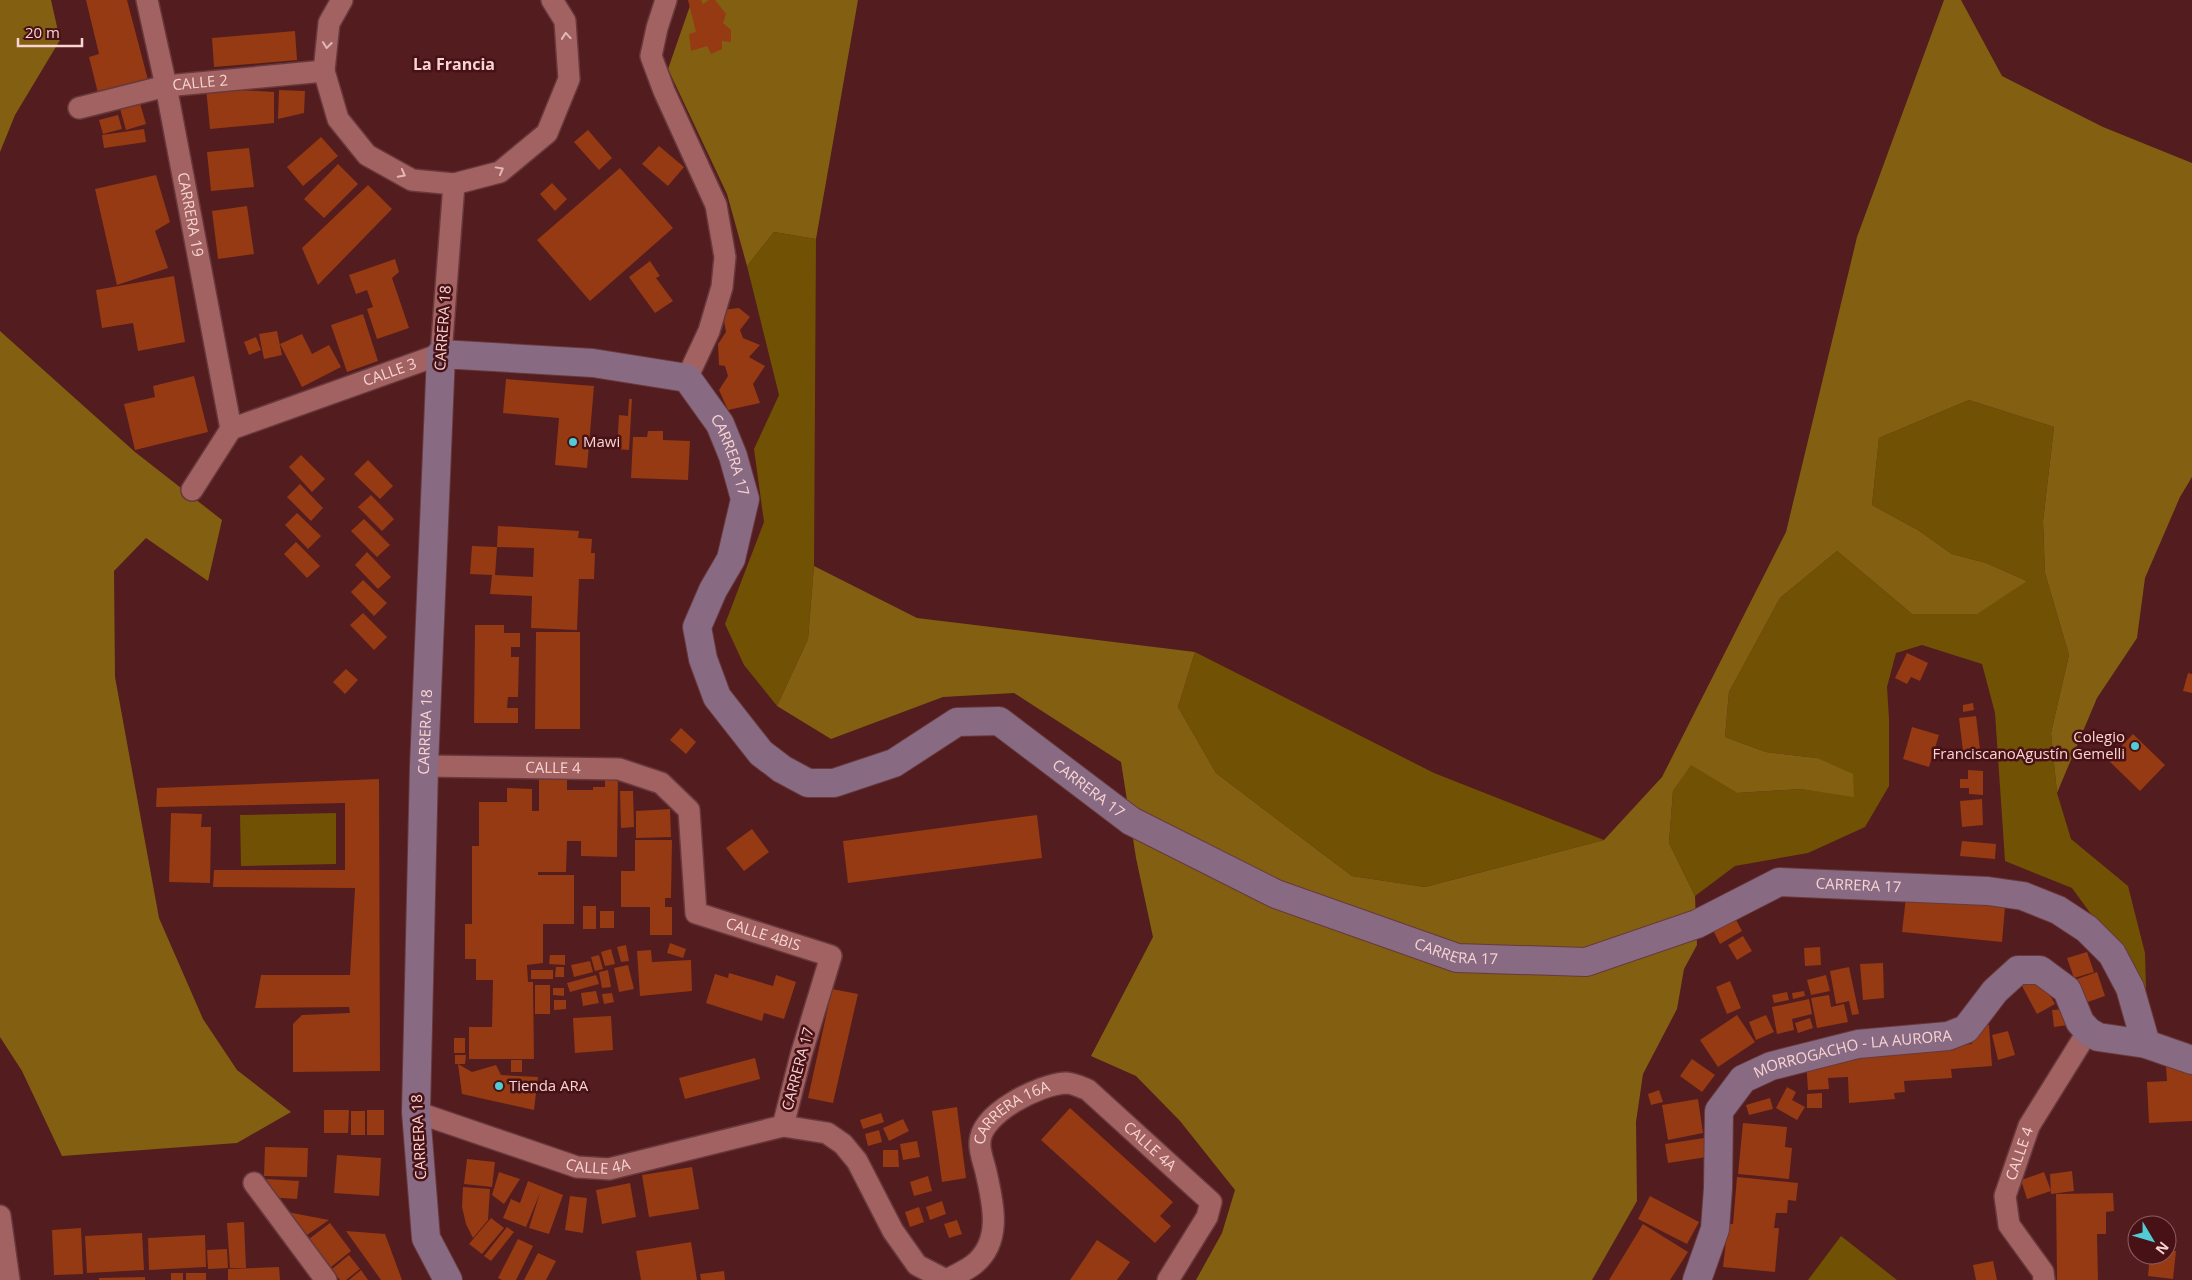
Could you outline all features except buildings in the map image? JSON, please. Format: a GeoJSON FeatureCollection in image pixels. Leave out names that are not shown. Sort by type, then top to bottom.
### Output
{"type":"FeatureCollection","features":[{"type":"Feature","properties":{"kind":"street","name":"CARRERA 19"},"geometry":{"type":"LineString","coordinates":[[147,0],[166,86],[231,429]]}},
{"type":"Feature","properties":{"kind":"street"},"geometry":{"type":"LineString","coordinates":[[342,0],[330,23],[324,71],[338,119],[367,155],[412,180],[454,184],[500,172],[547,133],[570,79],[565,21],[552,0]]}},
{"type":"Feature","properties":{"kind":"street"},"geometry":{"type":"LineString","coordinates":[[666,0],[656,28],[651,56],[664,91],[716,204],[725,257],[722,287],[714,314],[687,378]]}},
{"type":"Feature","properties":{"kind":"street","name":"CALLE 2"},"geometry":{"type":"LineString","coordinates":[[79,108],[166,86],[324,71]]}},
{"type":"Feature","properties":{"kind":"street","name":"CARRERA 18"},"geometry":{"type":"LineString","coordinates":[[446,1278],[426,1238],[416,1112],[424,766],[441,354],[454,184]]}},
{"type":"Feature","properties":{"kind":"street","name":"CALLE 3"},"geometry":{"type":"LineString","coordinates":[[231,429],[441,354],[593,363],[687,378]]}},
{"type":"Feature","properties":{"kind":"street","name":"CARRERA 17"},"geometry":{"type":"LineString","coordinates":[[687,378],[720,424],[733,456],[744,499],[731,559],[713,590],[697,627],[703,659],[717,698],[761,753],[808,783],[834,783],[894,763],[956,722],[1000,721],[1131,821],[1276,894],[1457,958],[1586,962],[1697,924],[1779,882],[1988,891],[2023,896],[2058,910],[2087,929],[2112,954],[2130,988],[2146,1044]]}},
{"type":"Feature","properties":{"kind":"street"},"geometry":{"type":"LineString","coordinates":[[192,490],[231,429]]}},
{"type":"Feature","properties":{"kind":"street","name":"CALLE 4"},"geometry":{"type":"LineString","coordinates":[[424,766],[619,769],[661,783],[689,810],[696,913]]}},
{"type":"Feature","properties":{"kind":"street","name":"CALLE 4BIS"},"geometry":{"type":"LineString","coordinates":[[696,913],[831,956]]}},
{"type":"Feature","properties":{"kind":"street","name":"CARRERA 17"},"geometry":{"type":"LineString","coordinates":[[783,1126],[801,1056],[831,956]]}},
{"type":"Feature","properties":{"kind":"street","name":"MORROGACHO - LA AURORA"},"geometry":{"type":"LineString","coordinates":[[1697,1280],[1715,1229],[1718,1188],[1719,1111],[1743,1079],[1772,1066],[1858,1044],[1948,1036],[1966,1029],[1996,991],[2018,970],[2040,970],[2068,990],[2080,1022],[2088,1031]]}},
{"type":"Feature","properties":{"kind":"street"},"geometry":{"type":"LineString","coordinates":[[2088,1031],[2098,1037],[2146,1044],[2192,1060]]}},
{"type":"Feature","properties":{"kind":"street","name":"CALLE 4"},"geometry":{"type":"LineString","coordinates":[[2044,1280],[2042,1272],[2009,1225],[2005,1196],[2029,1126],[2088,1031]]}},
{"type":"Feature","properties":{"kind":"street","name":"CARRERA 16A"},"geometry":{"type":"LineString","coordinates":[[783,1126],[827,1132],[843,1144],[857,1161],[893,1232],[917,1266],[946,1280],[974,1264],[986,1251],[992,1238],[994,1217],[980,1142],[986,1125],[999,1112],[1042,1087],[1068,1083],[1088,1090]]}},
{"type":"Feature","properties":{"kind":"street","name":"CALLE 4A"},"geometry":{"type":"LineString","coordinates":[[1088,1090],[1211,1202],[1207,1217],[1168,1280]]}},
{"type":"Feature","properties":{"kind":"street","name":"CALLE 4A"},"geometry":{"type":"LineString","coordinates":[[416,1112],[578,1167],[609,1169],[783,1126]]}},
{"type":"Feature","properties":{"kind":"street"},"geometry":{"type":"LineString","coordinates":[[254,1183],[326,1280]]}},
{"type":"Feature","properties":{"kind":"street"},"geometry":{"type":"LineString","coordinates":[[0,1216],[3,1259],[9,1280]]}},
{"type":"Feature","properties":{"kind":"shaded area"},"geometry":{"type":"Polygon","coordinates":[[[0,0],[51,0],[60,40],[15,115],[0,152],[0,0]]]}},
{"type":"Feature","properties":{"kind":"shaded area"},"geometry":{"type":"Polygon","coordinates":[[[692,0],[858,0],[816,239],[774,232],[747,266],[727,194],[668,69],[692,0]]]}},
{"type":"Feature","properties":{"kind":"shaded area"},"geometry":{"type":"Polygon","coordinates":[[[1944,0],[1961,0],[2002,76],[2103,127],[2192,163],[2192,477],[2180,497],[2145,578],[2137,638],[2097,698],[2057,793],[2051,733],[2069,655],[2045,573],[2043,521],[2054,427],[1969,400],[1879,438],[1872,505],[1918,530],[1952,554],[1986,563],[2027,581],[1977,614],[1912,614],[1837,551],[1780,598],[1729,692],[1725,737],[1766,752],[1817,758],[1853,774],[1854,797],[1800,789],[1737,793],[1691,765],[1673,791],[1669,843],[1695,896],[1697,945],[1684,969],[1677,1009],[1643,1074],[1636,1122],[1637,1201],[1592,1280],[1196,1280],[1222,1233],[1235,1190],[1180,1121],[1136,1076],[1091,1056],[1153,937],[1136,858],[1121,762],[1014,693],[943,697],[831,739],[777,706],[808,639],[814,566],[917,618],[1195,652],[1178,707],[1216,773],[1352,876],[1425,887],[1604,840],[1662,777],[1786,532],[1857,237],[1944,0]]]}},
{"type":"Feature","properties":{"kind":"shaded area"},"geometry":{"type":"Polygon","coordinates":[[[774,232],[816,239],[814,566],[808,639],[777,706],[744,665],[725,624],[764,522],[754,449],[779,395],[747,266],[774,232]]]}},
{"type":"Feature","properties":{"kind":"shaded area"},"geometry":{"type":"Polygon","coordinates":[[[0,331],[135,452],[222,520],[208,581],[146,538],[114,571],[115,677],[159,918],[203,1019],[237,1070],[291,1112],[237,1143],[62,1156],[22,1071],[0,1037],[0,331]]]}},
{"type":"Feature","properties":{"kind":"shaded area"},"geometry":{"type":"Polygon","coordinates":[[[1969,400],[2054,427],[2043,521],[2045,573],[2069,655],[2051,733],[2057,793],[2071,839],[2128,886],[2145,953],[2146,990],[2072,888],[2005,861],[1995,713],[1982,664],[1922,645],[1896,653],[1887,687],[1889,786],[1865,827],[1808,853],[1735,866],[1695,896],[1669,843],[1673,791],[1691,764],[1737,793],[1800,789],[1854,796],[1817,758],[1766,752],[1725,737],[1729,692],[1780,598],[1837,551],[1912,614],[2027,581],[1986,563],[1952,554],[1918,530],[1872,505],[1879,438],[1969,400]]]}},
{"type":"Feature","properties":{"kind":"shaded area"},"geometry":{"type":"Polygon","coordinates":[[[1195,652],[1434,773],[1604,840],[1425,887],[1352,876],[1216,773],[1178,707],[1195,652]]]}},
{"type":"Feature","properties":{"kind":"shaded area"},"geometry":{"type":"Polygon","coordinates":[[[336,813],[336,864],[241,866],[240,815],[336,813]]]}},
{"type":"Feature","properties":{"kind":"shaded area"},"geometry":{"type":"Polygon","coordinates":[[[1841,1236],[1897,1280],[1808,1280],[1841,1236]]]}},
{"type":"Feature","properties":{"kind":"place","name":"Mawi"},"geometry":{"type":"Point","coordinates":[573,442]}},
{"type":"Feature","properties":{"kind":"place","name":"Colegio FranciscanoAgustín Gemelli"},"geometry":{"type":"Point","coordinates":[2135,746]}},
{"type":"Feature","properties":{"kind":"place","name":"Tienda ARA"},"geometry":{"type":"Point","coordinates":[499,1086]}},
{"type":"Feature","properties":{"kind":"district","name":"La Francia"},"geometry":{"type":"Point","coordinates":[454,64]}}]}
